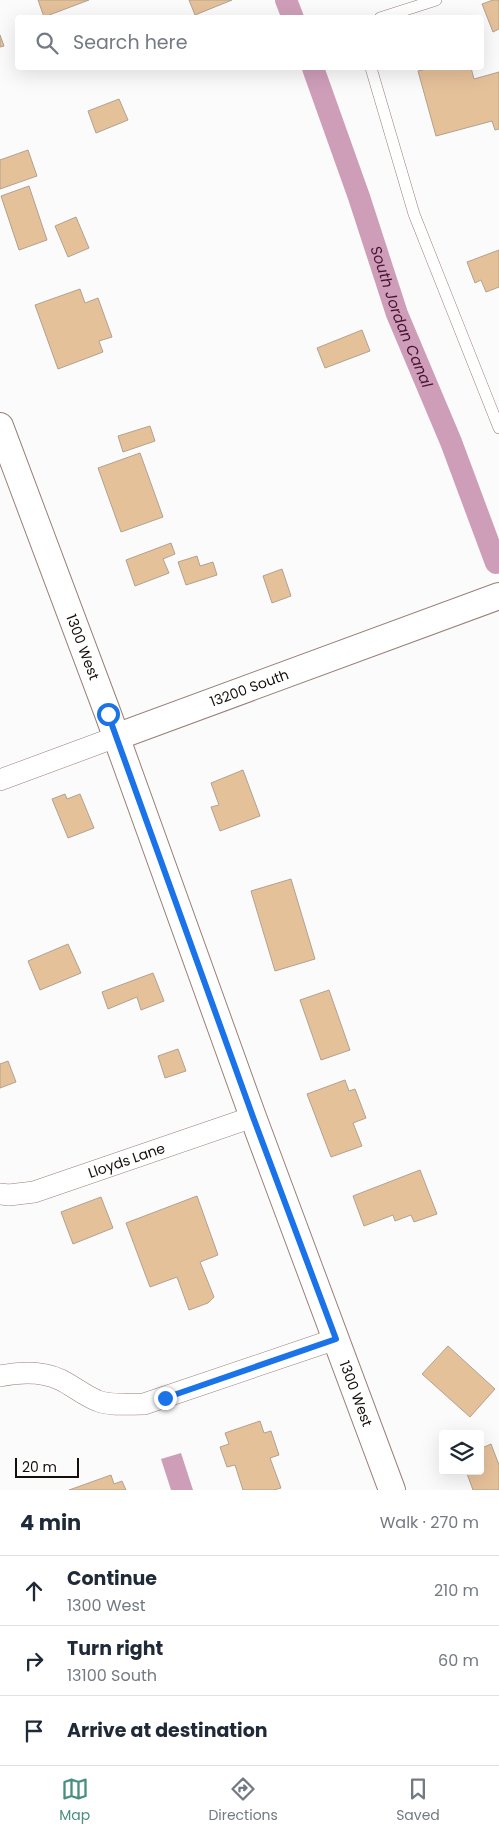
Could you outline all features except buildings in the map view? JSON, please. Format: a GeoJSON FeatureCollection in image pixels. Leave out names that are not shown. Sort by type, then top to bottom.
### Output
{"type":"FeatureCollection","features":[{"type":"Feature","properties":{"kind":"street","name":"1300 West"},"geometry":{"type":"LineString","coordinates":[[0,426],[392,1490]]}},
{"type":"Feature","properties":{"kind":"street","name":"13200 South"},"geometry":{"type":"LineString","coordinates":[[0,780],[499,596]]}},
{"type":"Feature","properties":{"kind":"street","name":"Lloyds Lane"},"geometry":{"type":"LineString","coordinates":[[0,1194],[9,1195],[41,1190],[253,1117]]}},
{"type":"Feature","properties":{"kind":"street"},"geometry":{"type":"LineString","coordinates":[[0,1376],[15,1373],[37,1373],[59,1379],[99,1401],[121,1405],[144,1404],[336,1339]]}},
{"type":"Feature","properties":{"kind":"lane"},"geometry":{"type":"LineString","coordinates":[[389,15],[436,0]]}},
{"type":"Feature","properties":{"kind":"lane"},"geometry":{"type":"LineString","coordinates":[[372,70],[414,214],[499,428]]}},
{"type":"Feature","properties":{"kind":"shaded area"},"geometry":{"type":"Polygon","coordinates":[[[181,1453],[193,1490],[171,1490],[161,1459],[181,1453]]]}},
{"type":"Feature","properties":{"kind":"waterway","name":"South Jordan Canal"},"geometry":{"type":"LineString","coordinates":[[286,0],[292,15]]}},
{"type":"Feature","properties":{"kind":"waterway","name":"South Jordan Canal"},"geometry":{"type":"LineString","coordinates":[[314,70],[359,197],[397,314],[451,442],[496,563]]}},
{"type":"Feature","properties":{"kind":"route"},"geometry":{"type":"LineString","coordinates":[[108,714],[253,1117],[336,1339],[165,1398]]}}]}
